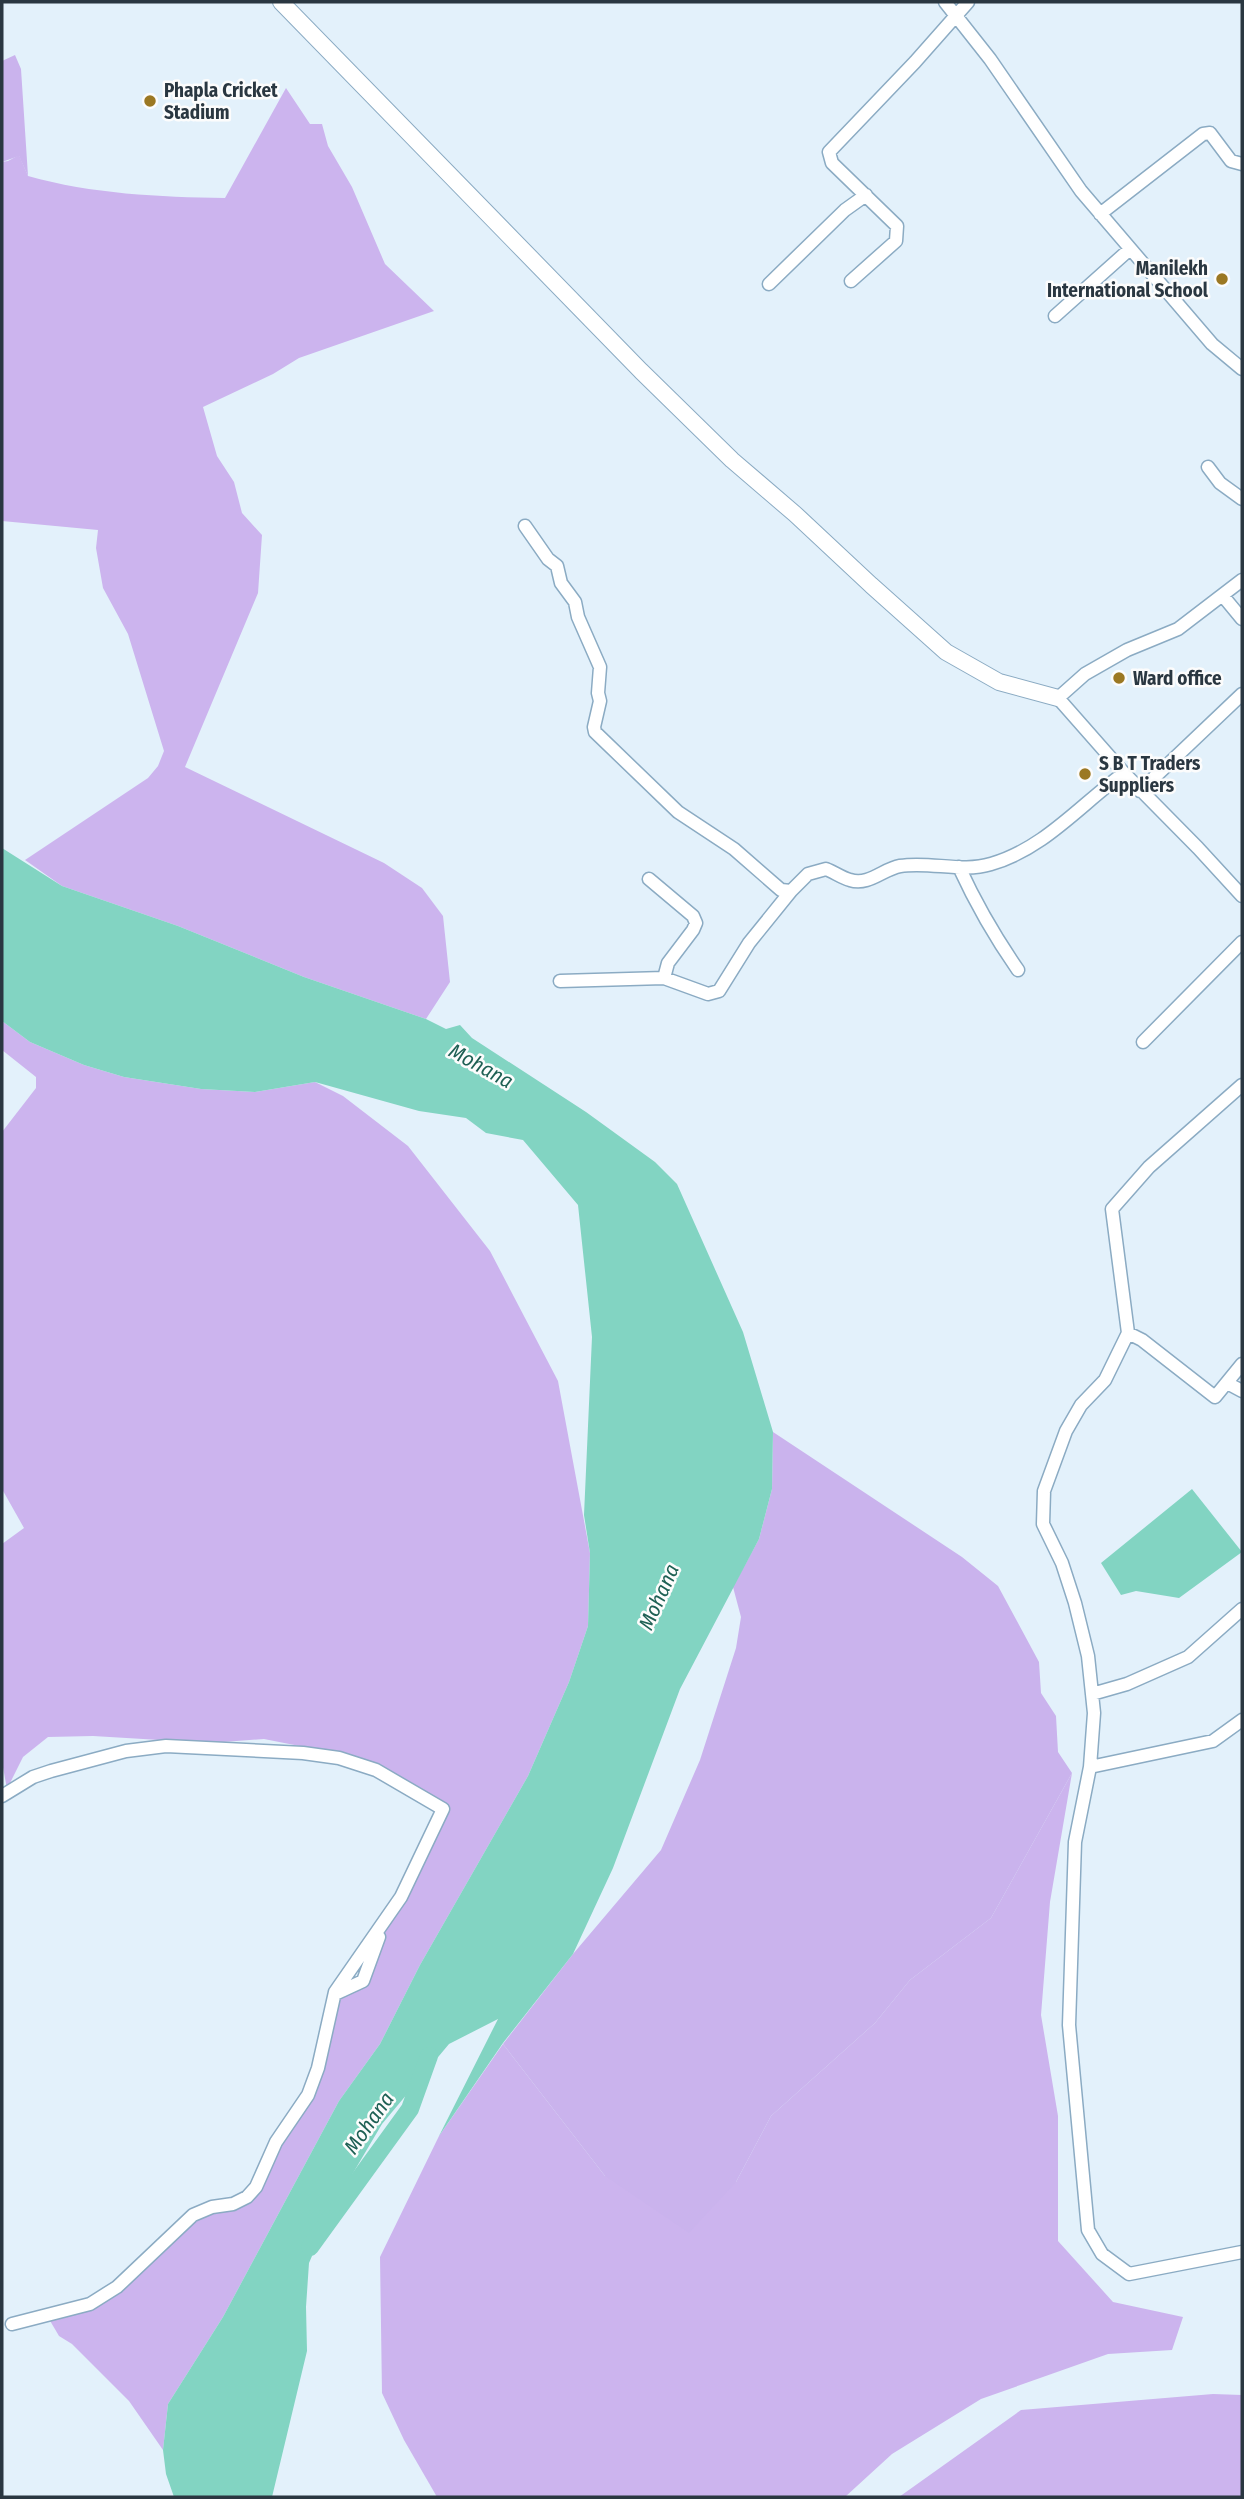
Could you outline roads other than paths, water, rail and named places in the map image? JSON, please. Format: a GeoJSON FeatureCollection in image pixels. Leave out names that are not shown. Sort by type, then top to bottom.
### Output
{"type":"FeatureCollection","features":[{"type":"Feature","properties":{"kind":"main road"},"geometry":{"type":"LineString","coordinates":[[281,2],[659,389],[732,460],[890,602],[946,652],[999,682],[1058,698]]}},
{"type":"Feature","properties":{"kind":"street"},"geometry":{"type":"LineString","coordinates":[[945,2],[990,60],[1081,191],[1212,344],[1242,369]]}},
{"type":"Feature","properties":{"kind":"street"},"geometry":{"type":"LineString","coordinates":[[851,281],[896,241],[897,226],[832,163],[829,152],[968,2]]}},
{"type":"Feature","properties":{"kind":"street"},"geometry":{"type":"LineString","coordinates":[[1100,214],[1203,134],[1210,133],[1231,161],[1242,164]]}},
{"type":"Feature","properties":{"kind":"street"},"geometry":{"type":"LineString","coordinates":[[769,284],[845,210],[866,195]]}},
{"type":"Feature","properties":{"kind":"street"},"geometry":{"type":"LineString","coordinates":[[1055,316],[1130,249]]}},
{"type":"Feature","properties":{"kind":"street"},"geometry":{"type":"LineString","coordinates":[[1208,467],[1220,483],[1242,499]]}},
{"type":"Feature","properties":{"kind":"street"},"geometry":{"type":"LineString","coordinates":[[525,526],[548,559],[557,566],[561,583],[575,602],[578,617],[600,667],[600,701],[595,732],[678,812],[734,849],[781,890],[791,891]]}},
{"type":"Feature","properties":{"kind":"street"},"geometry":{"type":"LineString","coordinates":[[1242,580],[1178,629],[1127,650],[1085,674],[1058,698],[1140,791],[1199,848],[1242,896]]}},
{"type":"Feature","properties":{"kind":"street"},"geometry":{"type":"LineString","coordinates":[[1223,596],[1242,620]]}},
{"type":"Feature","properties":{"kind":"street"},"geometry":{"type":"LineString","coordinates":[[1140,791],[1242,694]]}},
{"type":"Feature","properties":{"kind":"street"},"geometry":{"type":"LineString","coordinates":[[560,981],[664,978],[708,994],[719,991],[749,943],[808,874],[826,869],[850,880],[864,882],[887,869],[901,866],[959,867],[991,864],[1031,846],[1065,823],[1124,773]]}},
{"type":"Feature","properties":{"kind":"street"},"geometry":{"type":"LineString","coordinates":[[959,867],[994,936],[1018,970]]}},
{"type":"Feature","properties":{"kind":"street"},"geometry":{"type":"LineString","coordinates":[[649,879],[693,916],[696,923],[668,962],[664,978]]}},
{"type":"Feature","properties":{"kind":"street"},"geometry":{"type":"LineString","coordinates":[[1143,1042],[1242,942]]}},
{"type":"Feature","properties":{"kind":"street"},"geometry":{"type":"LineString","coordinates":[[1242,1085],[1149,1167],[1112,1209],[1128,1332],[1105,1380],[1081,1405],[1066,1431],[1044,1491],[1043,1524],[1062,1563],[1075,1603],[1088,1656],[1094,1713],[1090,1767],[1075,1842],[1069,2025],[1088,2230],[1102,2254],[1129,2274],[1242,2252]]}},
{"type":"Feature","properties":{"kind":"street"},"geometry":{"type":"LineString","coordinates":[[1128,1332],[1215,1397],[1242,1364]]}},
{"type":"Feature","properties":{"kind":"street"},"geometry":{"type":"LineString","coordinates":[[1227,1383],[1242,1391]]}},
{"type":"Feature","properties":{"kind":"street"},"geometry":{"type":"LineString","coordinates":[[1092,1694],[1127,1684],[1188,1657],[1242,1609]]}},
{"type":"Feature","properties":{"kind":"street"},"geometry":{"type":"LineString","coordinates":[[1090,1767],[1213,1741],[1242,1720]]}},
{"type":"Feature","properties":{"kind":"street"},"geometry":{"type":"LineString","coordinates":[[2,1796],[33,1777],[51,1771],[127,1751],[166,1746],[303,1753],[339,1758],[376,1770],[443,1810],[401,1897],[335,1994],[318,2068],[308,2095],[276,2142],[256,2187],[247,2197],[233,2204],[212,2207],[193,2215],[117,2287],[90,2304],[12,2323]]}},
{"type":"Feature","properties":{"kind":"water"},"geometry":{"type":"Polygon","coordinates":[[[2,848],[62,886],[178,926],[304,977],[426,1019],[446,1029],[460,1025],[472,1038],[586,1112],[655,1162],[677,1184],[743,1332],[773,1432],[772,1489],[759,1539],[680,1689],[613,1868],[573,1954],[503,2043],[439,2136],[498,2019],[449,2044],[382,2124],[333,2207],[309,2263],[307,2351],[272,2497],[174,2497],[166,2474],[163,2450],[168,2404],[223,2317],[339,2101],[380,2044],[420,1965],[528,1776],[569,1682],[588,1626],[590,1553],[584,1515],[592,1337],[578,1205],[523,1140],[486,1133],[466,1118],[419,1111],[315,1082],[255,1092],[201,1089],[124,1077],[84,1065],[30,1042],[2,1021],[2,848]]]}},
{"type":"Feature","properties":{"kind":"water"},"geometry":{"type":"Polygon","coordinates":[[[1192,1489],[1242,1552],[1179,1598],[1136,1591],[1121,1595],[1101,1563],[1192,1489]]]}},
{"type":"Feature","properties":{"kind":"waterway","name":"Mohana"},"geometry":{"type":"LineString","coordinates":[[310,2247],[410,2109],[429,2056]]}},
{"type":"Feature","properties":{"kind":"place","name":"Phapla Cricket Stadium"},"geometry":{"type":"Point","coordinates":[150,101]}},
{"type":"Feature","properties":{"kind":"place","name":"Manilekh International School"},"geometry":{"type":"Point","coordinates":[1222,279]}},
{"type":"Feature","properties":{"kind":"place","name":"Ward office"},"geometry":{"type":"Point","coordinates":[1119,678]}},
{"type":"Feature","properties":{"kind":"place","name":"S B T Traders Suppliers"},"geometry":{"type":"Point","coordinates":[1085,774]}}]}
